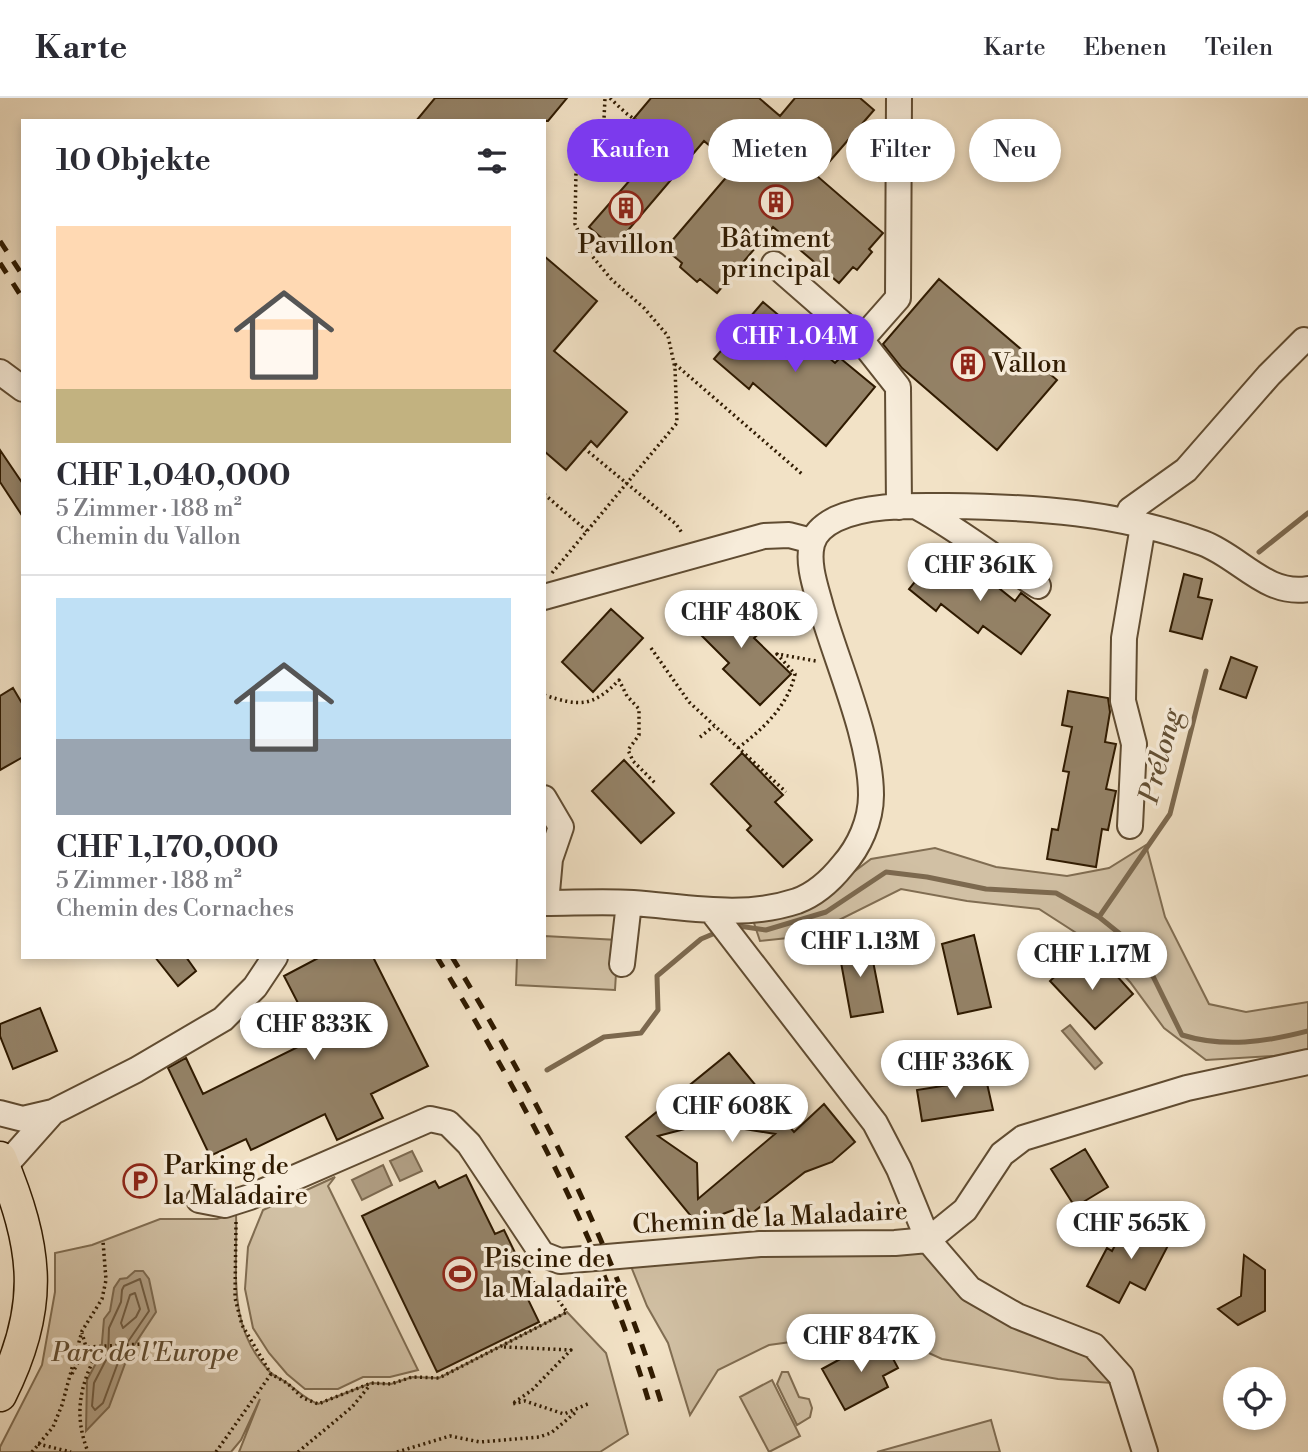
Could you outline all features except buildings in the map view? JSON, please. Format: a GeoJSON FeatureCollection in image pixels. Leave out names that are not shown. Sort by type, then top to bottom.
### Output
{"type":"FeatureCollection","features":[{"type":"Feature","properties":{"kind":"main road"},"geometry":{"type":"LineString","coordinates":[[0,1395],[23,1343],[32,1292],[31,1258],[24,1223],[2,1162]]}},
{"type":"Feature","properties":{"kind":"street"},"geometry":{"type":"LineString","coordinates":[[860,340],[898,298],[899,98]]}},
{"type":"Feature","properties":{"kind":"street"},"geometry":{"type":"LineString","coordinates":[[774,264],[860,340],[898,387],[907,507]]}},
{"type":"Feature","properties":{"kind":"street"},"geometry":{"type":"LineString","coordinates":[[1130,826],[1134,744],[1123,701],[1124,638],[1135,523],[1130,510],[1186,470],[1269,375],[1304,340]]}},
{"type":"Feature","properties":{"kind":"street"},"geometry":{"type":"LineString","coordinates":[[0,372],[21,388]]}},
{"type":"Feature","properties":{"kind":"street"},"geometry":{"type":"LineString","coordinates":[[907,507],[947,524],[1038,586]]}},
{"type":"Feature","properties":{"kind":"street"},"geometry":{"type":"LineString","coordinates":[[546,903],[629,903],[715,916],[762,910],[799,900],[829,881],[857,849],[871,796],[857,717],[813,580],[812,541],[827,525],[851,513],[907,507],[1078,512],[1135,523],[1216,549],[1269,584],[1298,591],[1308,589]]}},
{"type":"Feature","properties":{"kind":"street"},"geometry":{"type":"LineString","coordinates":[[547,586],[764,536],[789,536],[812,541]]}},
{"type":"Feature","properties":{"kind":"street"},"geometry":{"type":"LineString","coordinates":[[546,801],[561,827],[550,859],[546,894]]}},
{"type":"Feature","properties":{"kind":"street"},"geometry":{"type":"LineString","coordinates":[[622,964],[629,903]]}},
{"type":"Feature","properties":{"kind":"street"},"geometry":{"type":"LineString","coordinates":[[715,916],[875,1123],[899,1169],[928,1240],[970,1289],[1017,1316],[1094,1346],[1121,1376],[1145,1452]]}},
{"type":"Feature","properties":{"kind":"street"},"geometry":{"type":"LineString","coordinates":[[0,1113],[23,1119],[53,1112],[136,1070],[223,1019],[255,987],[274,959]]}},
{"type":"Feature","properties":{"kind":"street"},"geometry":{"type":"LineString","coordinates":[[928,1240],[965,1210],[1002,1154],[1023,1138],[1187,1088],[1308,1062]]}},
{"type":"Feature","properties":{"kind":"street"},"geometry":{"type":"LineString","coordinates":[[2,1162],[53,1112]]}},
{"type":"Feature","properties":{"kind":"street","name":"Chemin de la Maladaire"},"geometry":{"type":"LineString","coordinates":[[199,1200],[225,1205],[250,1197],[430,1119],[439,1119],[448,1123],[470,1144],[542,1254],[560,1261],[760,1244],[895,1243],[928,1240]]}},
{"type":"Feature","properties":{"kind":"path"},"geometry":{"type":"LineString","coordinates":[[604,119],[605,98]]}},
{"type":"Feature","properties":{"kind":"path"},"geometry":{"type":"LineString","coordinates":[[610,98],[634,119]]}},
{"type":"Feature","properties":{"kind":"path"},"geometry":{"type":"LineString","coordinates":[[547,586],[587,531],[677,424],[674,363],[668,336],[644,309],[612,280],[587,250],[575,225],[576,182]]}},
{"type":"Feature","properties":{"kind":"path"},"geometry":{"type":"LineString","coordinates":[[674,363],[802,474]]}},
{"type":"Feature","properties":{"kind":"path"},"geometry":{"type":"LineString","coordinates":[[584,448],[676,524],[682,533]]}},
{"type":"Feature","properties":{"kind":"path"},"geometry":{"type":"LineString","coordinates":[[546,496],[587,531]]}},
{"type":"Feature","properties":{"kind":"path"},"geometry":{"type":"LineString","coordinates":[[650,648],[690,702],[786,792]]}},
{"type":"Feature","properties":{"kind":"path"},"geometry":{"type":"LineString","coordinates":[[738,748],[757,734],[791,692],[795,674],[777,654],[813,661],[837,661]]}},
{"type":"Feature","properties":{"kind":"path"},"geometry":{"type":"LineString","coordinates":[[546,696],[581,705],[595,699],[619,680],[639,709],[639,735],[628,750],[633,761],[655,783]]}},
{"type":"Feature","properties":{"kind":"path"},"geometry":{"type":"LineString","coordinates":[[700,737],[714,726]]}},
{"type":"Feature","properties":{"kind":"path"},"geometry":{"type":"LineString","coordinates":[[236,1213],[235,1298],[246,1335],[271,1374],[287,1383],[303,1398],[317,1404],[371,1383],[391,1384],[412,1377],[439,1378],[566,1312],[555,1297]]}},
{"type":"Feature","properties":{"kind":"path"},"geometry":{"type":"LineString","coordinates":[[33,1452],[53,1427],[62,1405],[82,1331],[97,1308],[106,1280],[103,1241]]}},
{"type":"Feature","properties":{"kind":"path"},"geometry":{"type":"LineString","coordinates":[[69,1379],[86,1346],[82,1331]]}},
{"type":"Feature","properties":{"kind":"path"},"geometry":{"type":"LineString","coordinates":[[86,1346],[99,1348],[140,1344]]}},
{"type":"Feature","properties":{"kind":"path"},"geometry":{"type":"LineString","coordinates":[[86,1346],[97,1353],[84,1377],[78,1427],[88,1452]]}},
{"type":"Feature","properties":{"kind":"path"},"geometry":{"type":"LineString","coordinates":[[502,1347],[571,1350],[532,1390],[512,1404],[524,1401],[564,1414],[578,1410]]}},
{"type":"Feature","properties":{"kind":"path"},"geometry":{"type":"LineString","coordinates":[[216,1452],[271,1374]]}},
{"type":"Feature","properties":{"kind":"path"},"geometry":{"type":"LineString","coordinates":[[298,1452],[352,1407],[371,1383]]}},
{"type":"Feature","properties":{"kind":"path"},"geometry":{"type":"LineString","coordinates":[[397,1452],[450,1436],[480,1442],[538,1437],[551,1433],[590,1403]]}},
{"type":"Feature","properties":{"kind":"path"},"geometry":{"type":"LineString","coordinates":[[38,1444],[71,1452]]}},
{"type":"Feature","properties":{"kind":"green space"},"geometry":{"type":"Polygon","coordinates":[[[1146,845],[1165,917],[1209,1004],[1246,1012],[1308,1002],[1308,1054],[1206,1060],[1164,1028],[1130,982],[1098,947],[1039,909],[967,901],[901,889],[807,936],[760,941],[752,917],[827,892],[871,859],[935,848],[996,867],[1067,876],[1109,868],[1146,845]]]}},
{"type":"Feature","properties":{"kind":"green space"},"geometry":{"type":"Polygon","coordinates":[[[546,936],[618,940],[615,990],[516,985],[517,959],[546,959],[546,936]]]}},
{"type":"Feature","properties":{"kind":"green space"},"geometry":{"type":"Polygon","coordinates":[[[335,1177],[328,1186],[418,1370],[390,1377],[363,1377],[338,1389],[305,1389],[287,1374],[269,1353],[253,1328],[245,1289],[248,1247],[263,1210],[335,1177]]]}},
{"type":"Feature","properties":{"kind":"green space","name":"Parc de l'Europe"},"geometry":{"type":"Polygon","coordinates":[[[236,1213],[237,1296],[246,1335],[255,1354],[271,1373],[309,1399],[318,1404],[371,1383],[391,1384],[412,1377],[439,1378],[567,1312],[606,1353],[628,1434],[600,1452],[239,1452],[260,1399],[241,1440],[231,1452],[0,1452],[0,1447],[42,1365],[55,1292],[55,1253],[92,1245],[160,1219],[217,1219],[236,1213]]]}},
{"type":"Feature","properties":{"kind":"green space"},"geometry":{"type":"Polygon","coordinates":[[[928,1240],[970,1289],[1094,1346],[1111,1383],[1058,1379],[942,1359],[878,1330],[769,1345],[718,1370],[690,1415],[668,1343],[647,1306],[626,1254],[928,1240]]]}},
{"type":"Feature","properties":{"kind":"green space"},"geometry":{"type":"Polygon","coordinates":[[[782,1372],[788,1372],[799,1397],[809,1399],[812,1408],[810,1417],[797,1425],[777,1384],[782,1372]]]}},
{"type":"Feature","properties":{"kind":"green space"},"geometry":{"type":"Polygon","coordinates":[[[772,1380],[800,1436],[769,1452],[740,1397],[772,1380]]]}},
{"type":"Feature","properties":{"kind":"green space"},"geometry":{"type":"Polygon","coordinates":[[[991,1420],[1000,1452],[877,1452],[991,1420]]]}},
{"type":"Feature","properties":{"kind":"water"},"geometry":{"type":"Polygon","coordinates":[[[1070,1025],[1102,1063],[1095,1069],[1062,1031],[1070,1025]]]}},
{"type":"Feature","properties":{"kind":"water"},"geometry":{"type":"Polygon","coordinates":[[[412,1151],[422,1171],[400,1181],[390,1161],[412,1151]]]}},
{"type":"Feature","properties":{"kind":"water"},"geometry":{"type":"Polygon","coordinates":[[[383,1165],[392,1185],[362,1200],[352,1180],[383,1165]]]}},
{"type":"Feature","properties":{"kind":"water"},"geometry":{"type":"Polygon","coordinates":[[[135,1271],[143,1271],[149,1279],[156,1312],[129,1353],[109,1407],[86,1431],[87,1380],[101,1354],[104,1319],[110,1311],[114,1288],[120,1279],[127,1278],[135,1271]]]}},
{"type":"Feature","properties":{"kind":"waterway","name":"Prélong"},"geometry":{"type":"LineString","coordinates":[[1259,552],[1308,513]]}},
{"type":"Feature","properties":{"kind":"waterway","name":"Prélong"},"geometry":{"type":"LineString","coordinates":[[1099,917],[1170,814],[1206,671]]}},
{"type":"Feature","properties":{"kind":"waterway"},"geometry":{"type":"LineString","coordinates":[[732,925],[766,930],[826,912],[886,872],[986,889],[1056,893],[1099,917],[1140,950],[1182,1035],[1214,1041],[1245,1042],[1308,1031]]}},
{"type":"Feature","properties":{"kind":"waterway"},"geometry":{"type":"LineString","coordinates":[[547,1070],[604,1037],[641,1033],[658,1010],[657,976],[701,939],[720,931]]}},
{"type":"Feature","properties":{"kind":"railway"},"geometry":{"type":"LineString","coordinates":[[0,241],[21,273]]}},
{"type":"Feature","properties":{"kind":"railway"},"geometry":{"type":"LineString","coordinates":[[0,263],[21,296]]}},
{"type":"Feature","properties":{"kind":"railway"},"geometry":{"type":"LineString","coordinates":[[438,959],[530,1119],[585,1231],[631,1346],[650,1406]]}},
{"type":"Feature","properties":{"kind":"railway"},"geometry":{"type":"LineString","coordinates":[[453,959],[514,1064],[570,1173],[619,1285],[661,1402]]}},
{"type":"Feature","properties":{"kind":"place","name":"Bâtiment principal"},"geometry":{"type":"Point","coordinates":[776,202]}},
{"type":"Feature","properties":{"kind":"place","name":"Pavillon"},"geometry":{"type":"Point","coordinates":[626,208]}},
{"type":"Feature","properties":{"kind":"place","name":"Vallon"},"geometry":{"type":"Point","coordinates":[968,364]}},
{"type":"Feature","properties":{"kind":"place","name":"Parking de la Maladaire"},"geometry":{"type":"Point","coordinates":[140,1181]}},
{"type":"Feature","properties":{"kind":"place","name":"Piscine de la Maladaire"},"geometry":{"type":"Point","coordinates":[460,1274]}}]}
